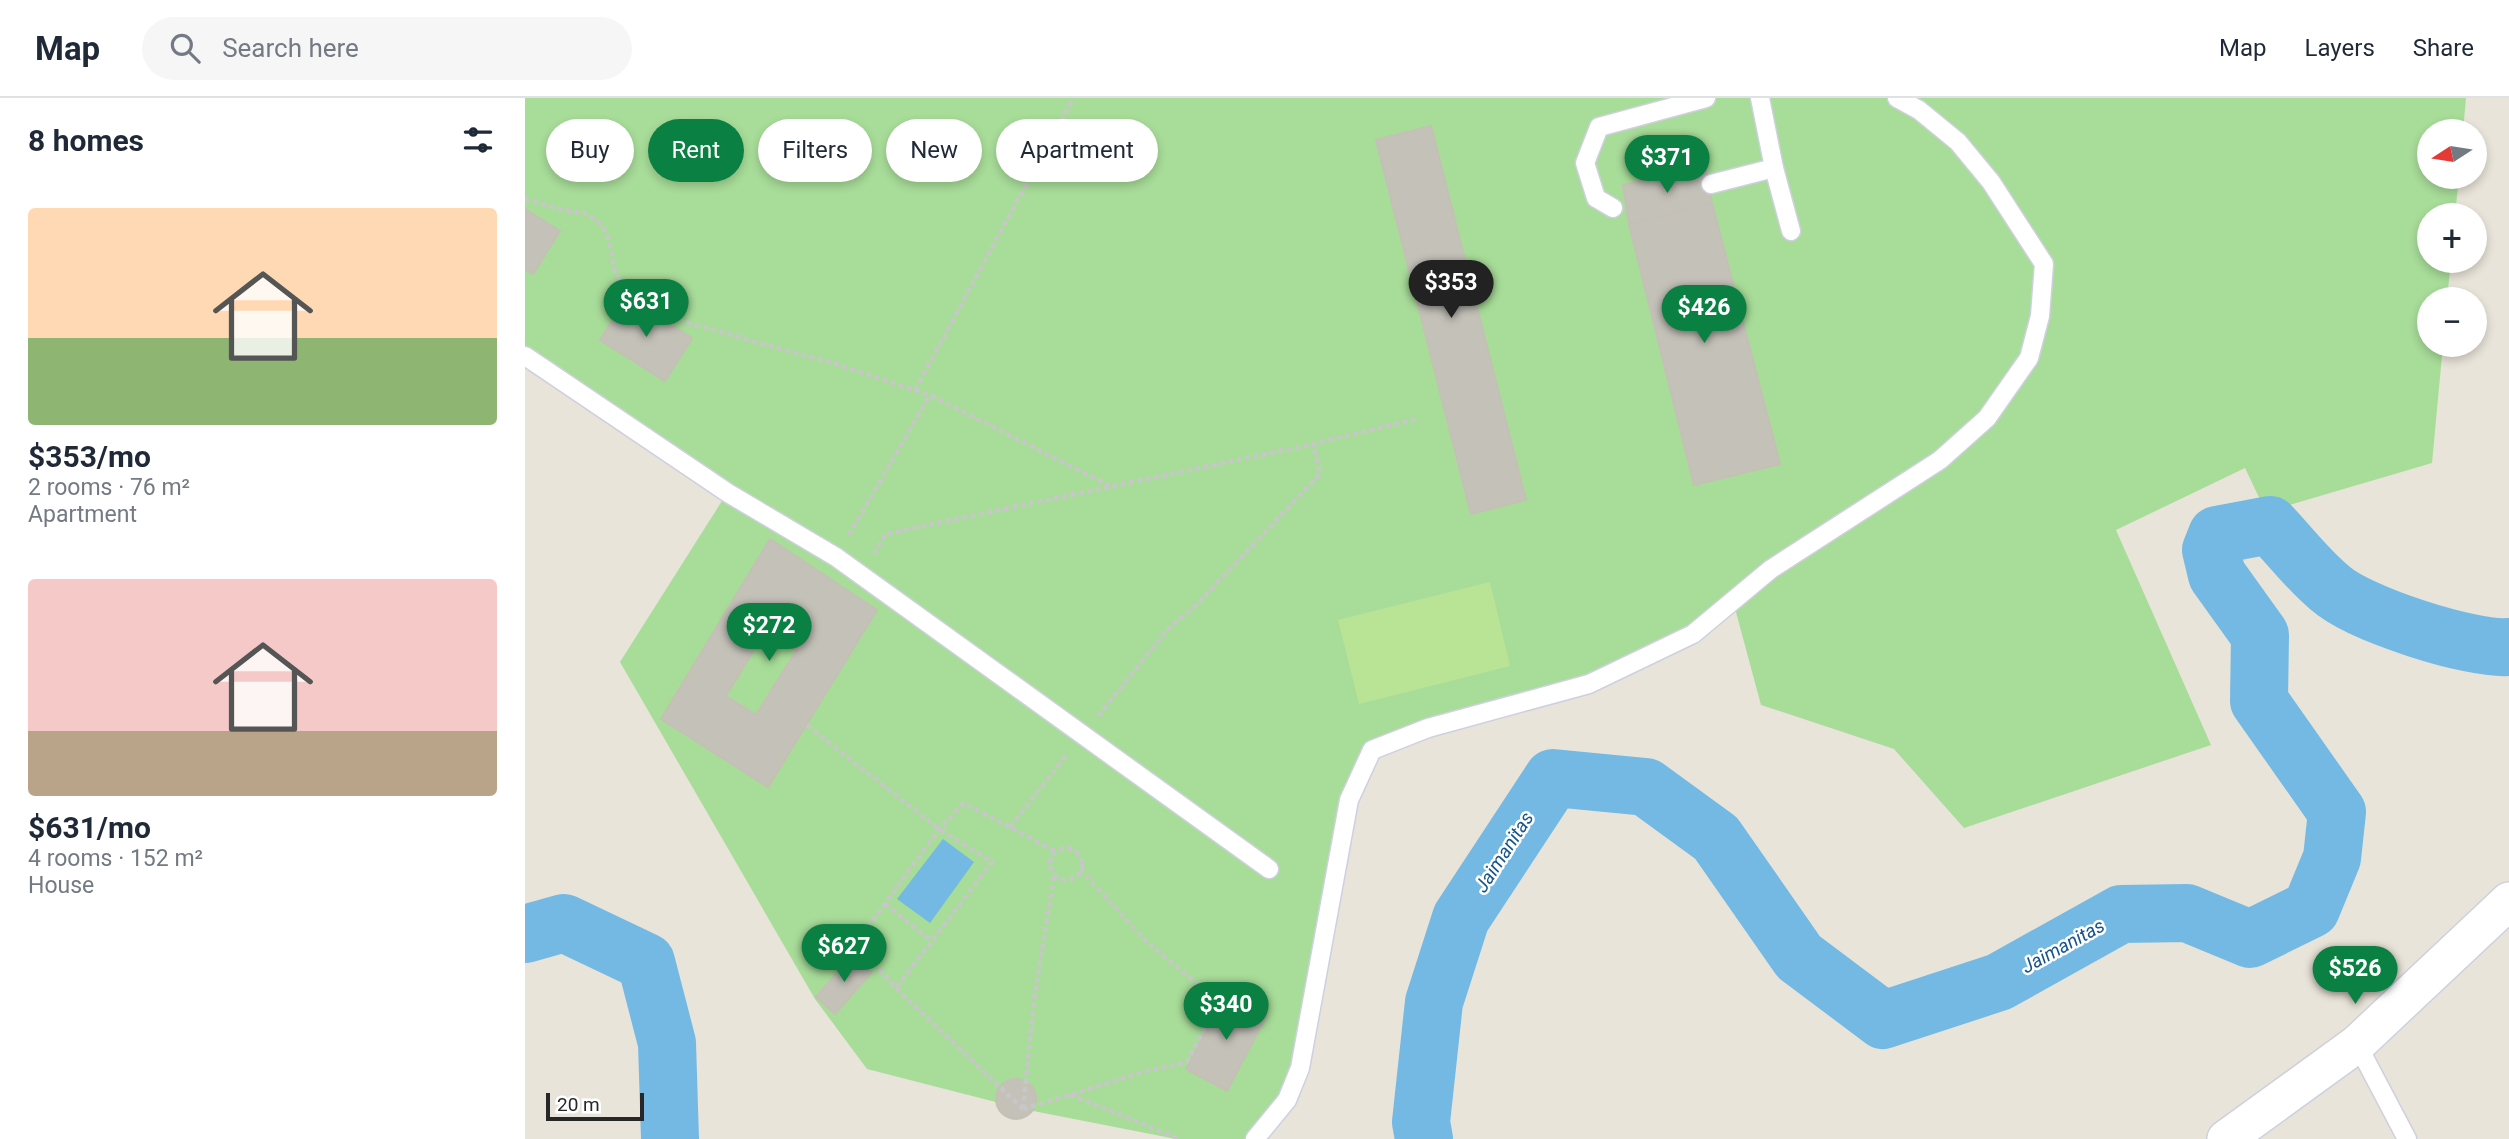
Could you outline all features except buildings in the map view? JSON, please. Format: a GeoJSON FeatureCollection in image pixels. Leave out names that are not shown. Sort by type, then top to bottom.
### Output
{"type":"FeatureCollection","features":[{"type":"Feature","properties":{"kind":"street"},"geometry":{"type":"LineString","coordinates":[[2225,1139],[2357,1044],[2509,901]]}},
{"type":"Feature","properties":{"kind":"lane"},"geometry":{"type":"LineString","coordinates":[[1613,208],[1596,198],[1585,163],[1599,127],[1706,98]]}},
{"type":"Feature","properties":{"kind":"lane"},"geometry":{"type":"LineString","coordinates":[[1760,98],[1774,168],[1791,231]]}},
{"type":"Feature","properties":{"kind":"lane"},"geometry":{"type":"LineString","coordinates":[[1255,1139],[1287,1100],[1300,1068],[1349,800],[1372,750],[1428,728],[1589,684],[1693,634],[1771,569],[1940,460],[1987,418],[2029,358],[2040,316],[2044,264],[1991,182],[1958,142],[1919,110],[1897,98]]}},
{"type":"Feature","properties":{"kind":"lane"},"geometry":{"type":"LineString","coordinates":[[1711,184],[1774,168]]}},
{"type":"Feature","properties":{"kind":"lane"},"geometry":{"type":"LineString","coordinates":[[525,356],[728,493],[836,557],[1269,869]]}},
{"type":"Feature","properties":{"kind":"lane"},"geometry":{"type":"LineString","coordinates":[[2357,1044],[2407,1139]]}},
{"type":"Feature","properties":{"kind":"path"},"geometry":{"type":"LineString","coordinates":[[915,390],[1073,98]]}},
{"type":"Feature","properties":{"kind":"path"},"geometry":{"type":"LineString","coordinates":[[525,199],[563,211],[585,213],[602,225],[609,241],[616,275],[625,287],[685,322],[839,365],[930,395],[1110,486]]}},
{"type":"Feature","properties":{"kind":"path"},"geometry":{"type":"LineString","coordinates":[[836,557],[930,395]]}},
{"type":"Feature","properties":{"kind":"path"},"geometry":{"type":"LineString","coordinates":[[863,576],[885,534],[1313,444],[1416,419]]}},
{"type":"Feature","properties":{"kind":"path"},"geometry":{"type":"LineString","coordinates":[[1010,827],[1167,630],[1197,604],[1321,474],[1313,444]]}},
{"type":"Feature","properties":{"kind":"path"},"geometry":{"type":"LineString","coordinates":[[807,725],[940,829],[992,862],[896,988]]}},
{"type":"Feature","properties":{"kind":"path"},"geometry":{"type":"LineString","coordinates":[[964,803],[1055,851],[1065,848],[1076,851],[1081,860],[1081,870],[1146,942],[1218,1002],[1187,1062],[1023,1109],[896,988],[856,944],[940,829],[964,803]]}},
{"type":"Feature","properties":{"kind":"path"},"geometry":{"type":"LineString","coordinates":[[1023,1109],[1034,1000],[1054,876],[1050,866],[1055,851]]}},
{"type":"Feature","properties":{"kind":"path"},"geometry":{"type":"LineString","coordinates":[[1054,876],[1069,880],[1081,870]]}},
{"type":"Feature","properties":{"kind":"path"},"geometry":{"type":"LineString","coordinates":[[885,904],[932,940]]}},
{"type":"Feature","properties":{"kind":"path"},"geometry":{"type":"LineString","coordinates":[[1070,1095],[1180,1139]]}},
{"type":"Feature","properties":{"kind":"green space"},"geometry":{"type":"Polygon","coordinates":[[[525,98],[2466,98],[2464,119],[2417,119],[2417,189],[2458,189],[2456,203],[2417,203],[2417,273],[2450,273],[2448,287],[2417,287],[2417,357],[2442,357],[2432,463],[2266,512],[2245,468],[2116,530],[2211,745],[1964,828],[1894,749],[1761,705],[1733,601],[1589,684],[1372,750],[1349,800],[1300,1068],[1254,1139],[1176,1139],[1023,1109],[867,1069],[815,999],[620,662],[727,493],[525,356],[525,98]]]}},
{"type":"Feature","properties":{"kind":"green space"},"geometry":{"type":"Polygon","coordinates":[[[1490,582],[1510,666],[1359,704],[1338,620],[1490,582]]]}},
{"type":"Feature","properties":{"kind":"water"},"geometry":{"type":"Polygon","coordinates":[[[943,839],[974,862],[930,923],[897,899],[943,839]]]}},
{"type":"Feature","properties":{"kind":"waterway","name":"Jaimanitas"},"geometry":{"type":"LineString","coordinates":[[1424,1139],[1421,1122],[1434,1002],[1461,918],[1553,778],[1646,787],[1716,838],[1799,957],[1883,1020],[1999,982],[2121,914],[2187,913],[2250,939],[2311,909],[2332,858],[2337,812],[2259,701],[2260,635],[2217,575],[2211,550],[2217,535],[2270,525],[2322,581],[2344,598],[2365,609],[2443,637],[2509,647]]}},
{"type":"Feature","properties":{"kind":"waterway","name":"Jaimanitas"},"geometry":{"type":"LineString","coordinates":[[525,934],[564,923],[646,962],[667,1043],[670,1139]]}}]}
